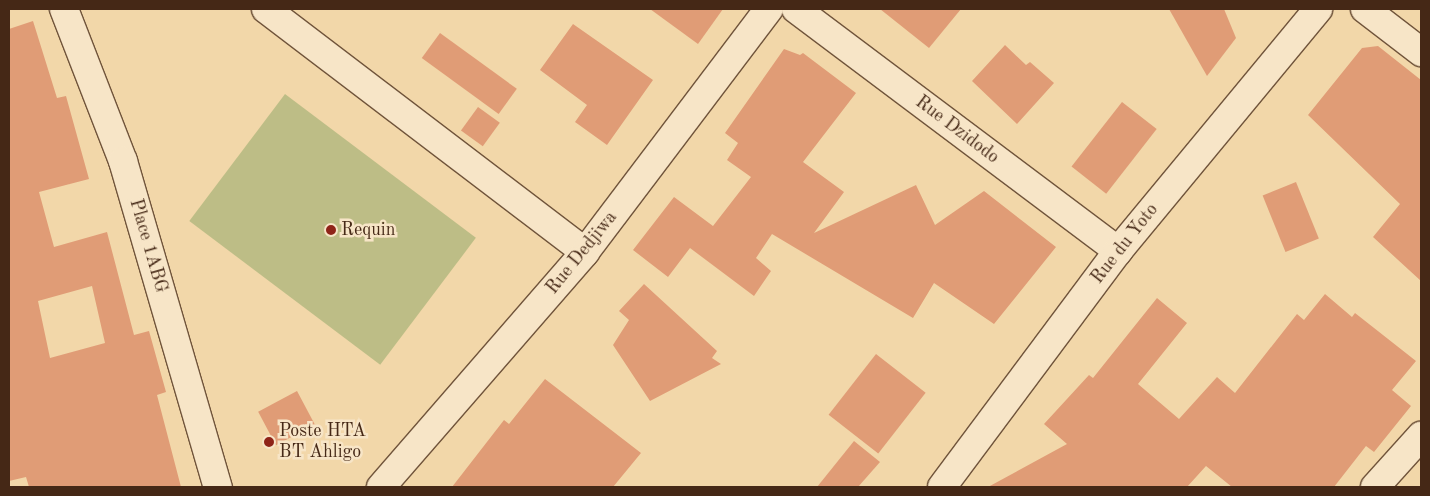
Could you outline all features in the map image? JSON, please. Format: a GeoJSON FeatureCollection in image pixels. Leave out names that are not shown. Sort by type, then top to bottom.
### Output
{"type":"FeatureCollection","features":[{"type":"Feature","properties":{"kind":"street","name":"Place 1ABG"},"geometry":{"type":"LineString","coordinates":[[64,9],[123,161],[218,487]]}},
{"type":"Feature","properties":{"kind":"street"},"geometry":{"type":"LineString","coordinates":[[266,9],[585,252]]}},
{"type":"Feature","properties":{"kind":"street","name":"Rue Dedjiwa"},"geometry":{"type":"LineString","coordinates":[[381,487],[585,252],[770,9]]}},
{"type":"Feature","properties":{"kind":"street","name":"Rue Dzidodo"},"geometry":{"type":"LineString","coordinates":[[796,9],[1118,252]]}},
{"type":"Feature","properties":{"kind":"street","name":"Rue du Yoto"},"geometry":{"type":"LineString","coordinates":[[942,487],[1118,252],[1318,9]]}},
{"type":"Feature","properties":{"kind":"street"},"geometry":{"type":"LineString","coordinates":[[1365,9],[1421,52]]}},
{"type":"Feature","properties":{"kind":"street"},"geometry":{"type":"LineString","coordinates":[[1375,487],[1421,436]]}},
{"type":"Feature","properties":{"kind":"green space","name":"Requin"},"geometry":{"type":"Polygon","coordinates":[[[285,94],[476,238],[380,365],[189,221],[285,94]]]}},
{"type":"Feature","properties":{"kind":"building"},"geometry":{"type":"Polygon","coordinates":[[[650,9],[723,9],[698,44],[650,9]]]}},
{"type":"Feature","properties":{"kind":"building"},"geometry":{"type":"Polygon","coordinates":[[[880,9],[961,9],[929,48],[880,9]]]}},
{"type":"Feature","properties":{"kind":"building"},"geometry":{"type":"Polygon","coordinates":[[[1169,9],[1224,9],[1236,38],[1207,76],[1169,9]]]}},
{"type":"Feature","properties":{"kind":"building"},"geometry":{"type":"Polygon","coordinates":[[[33,21],[57,98],[66,96],[89,179],[39,192],[54,247],[107,232],[134,335],[149,331],[166,392],[157,395],[181,487],[29,487],[26,477],[9,481],[9,29],[33,21]],[[92,286],[38,301],[50,358],[105,343],[92,286]]]}},
{"type":"Feature","properties":{"kind":"building"},"geometry":{"type":"Polygon","coordinates":[[[573,24],[653,80],[607,145],[575,122],[587,105],[540,70],[573,24]]]}},
{"type":"Feature","properties":{"kind":"building"},"geometry":{"type":"Polygon","coordinates":[[[440,33],[517,89],[499,114],[422,58],[440,33]]]}},
{"type":"Feature","properties":{"kind":"building"},"geometry":{"type":"Polygon","coordinates":[[[1005,45],[1026,65],[1030,62],[1054,83],[1017,124],[972,81],[1005,45]]]}},
{"type":"Feature","properties":{"kind":"building"},"geometry":{"type":"Polygon","coordinates":[[[1378,46],[1421,80],[1421,281],[1373,237],[1400,204],[1308,115],[1362,48],[1378,46]]]}},
{"type":"Feature","properties":{"kind":"building"},"geometry":{"type":"Polygon","coordinates":[[[784,49],[800,55],[803,53],[856,93],[803,162],[844,192],[814,233],[916,185],[935,225],[984,191],[1056,247],[994,324],[934,283],[913,318],[772,234],[756,258],[771,271],[754,296],[690,248],[668,277],[633,250],[674,197],[713,226],[751,177],[727,160],[738,143],[725,133],[784,49]]]}},
{"type":"Feature","properties":{"kind":"building"},"geometry":{"type":"Polygon","coordinates":[[[1122,102],[1157,129],[1106,194],[1072,167],[1122,102]]]}},
{"type":"Feature","properties":{"kind":"building"},"geometry":{"type":"Polygon","coordinates":[[[478,107],[500,123],[483,146],[461,130],[478,107]]]}},
{"type":"Feature","properties":{"kind":"building"},"geometry":{"type":"Polygon","coordinates":[[[1296,182],[1319,239],[1285,252],[1263,195],[1296,182]]]}},
{"type":"Feature","properties":{"kind":"building"},"geometry":{"type":"Polygon","coordinates":[[[644,284],[717,351],[712,358],[721,364],[650,401],[613,345],[629,320],[619,311],[644,284]]]}},
{"type":"Feature","properties":{"kind":"building"},"geometry":{"type":"Polygon","coordinates":[[[1325,294],[1352,317],[1355,313],[1416,361],[1392,390],[1411,406],[1374,452],[1366,446],[1334,487],[1232,487],[1206,466],[1187,487],[988,487],[1067,444],[1044,424],[1089,375],[1093,378],[1157,298],[1187,323],[1138,384],[1179,419],[1217,377],[1235,393],[1297,314],[1304,320],[1325,294]]]}},
{"type":"Feature","properties":{"kind":"building"},"geometry":{"type":"Polygon","coordinates":[[[876,354],[926,393],[878,453],[829,415],[876,354]]]}},
{"type":"Feature","properties":{"kind":"building"},"geometry":{"type":"Polygon","coordinates":[[[545,379],[641,453],[613,487],[452,487],[504,420],[509,424],[545,379]]]}},
{"type":"Feature","properties":{"kind":"building"},"geometry":{"type":"Polygon","coordinates":[[[297,391],[315,425],[276,445],[258,412],[297,391]]]}},
{"type":"Feature","properties":{"kind":"building"},"geometry":{"type":"Polygon","coordinates":[[[854,441],[880,462],[858,487],[817,487],[854,441]]]}},
{"type":"Feature","properties":{"kind":"place","name":"Requin"},"geometry":{"type":"Point","coordinates":[331,230]}},
{"type":"Feature","properties":{"kind":"place","name":"Poste HTA BT Ahligo"},"geometry":{"type":"Point","coordinates":[269,442]}}]}
